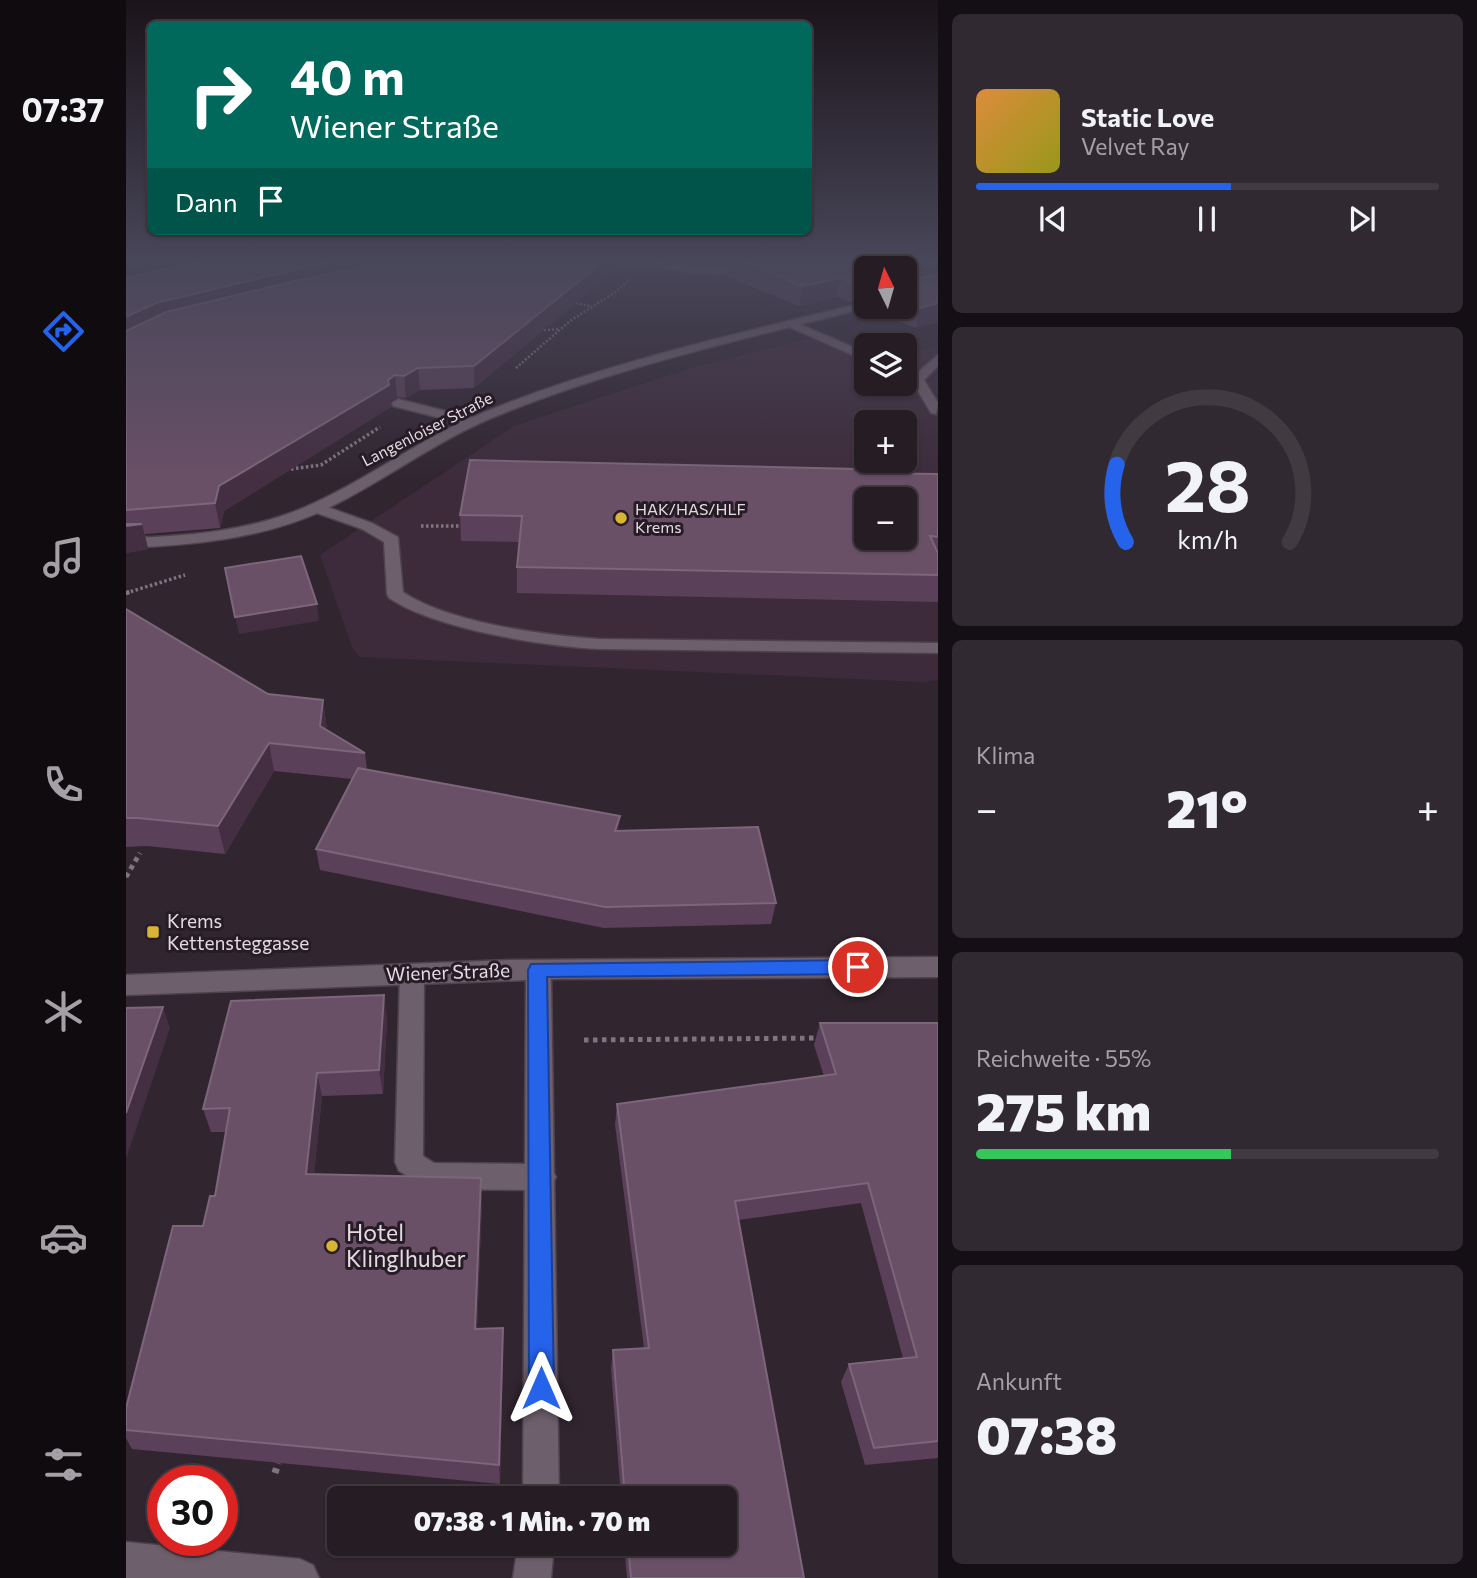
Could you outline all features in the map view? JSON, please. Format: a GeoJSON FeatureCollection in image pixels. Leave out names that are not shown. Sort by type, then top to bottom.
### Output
{"type":"FeatureCollection","features":[{"type":"Feature","properties":{"kind":"street","name":"Langenloiser Straße"},"geometry":{"type":"LineString","coordinates":[[126,543],[216,536],[265,526],[316,508],[472,422],[594,376],[754,334]]}},
{"type":"Feature","properties":{"kind":"street"},"geometry":{"type":"LineString","coordinates":[[813,334],[854,352]]}},
{"type":"Feature","properties":{"kind":"street"},"geometry":{"type":"LineString","coordinates":[[917,372],[938,359]]}},
{"type":"Feature","properties":{"kind":"street"},"geometry":{"type":"LineString","coordinates":[[917,384],[936,410]]}},
{"type":"Feature","properties":{"kind":"street"},"geometry":{"type":"LineString","coordinates":[[398,402],[472,422]]}},
{"type":"Feature","properties":{"kind":"street"},"geometry":{"type":"LineString","coordinates":[[316,508],[367,526],[392,540],[395,594],[411,606],[523,636],[559,642],[599,644],[938,648]]}},
{"type":"Feature","properties":{"kind":"street","name":"Wiener Straße"},"geometry":{"type":"LineString","coordinates":[[126,985],[538,970],[938,967]]}},
{"type":"Feature","properties":{"kind":"street"},"geometry":{"type":"LineString","coordinates":[[538,970],[541,1486]]}},
{"type":"Feature","properties":{"kind":"street"},"geometry":{"type":"LineString","coordinates":[[412,974],[409,1162],[430,1176],[541,1177]]}},
{"type":"Feature","properties":{"kind":"street"},"geometry":{"type":"LineString","coordinates":[[532,1578],[535,1556]]}},
{"type":"Feature","properties":{"kind":"street"},"geometry":{"type":"LineString","coordinates":[[126,1561],[300,1578]]}},
{"type":"Feature","properties":{"kind":"path"},"geometry":{"type":"LineString","coordinates":[[513,371],[556,334]]}},
{"type":"Feature","properties":{"kind":"path"},"geometry":{"type":"LineString","coordinates":[[126,593],[195,572]]}},
{"type":"Feature","properties":{"kind":"path"},"geometry":{"type":"LineString","coordinates":[[126,877],[140,853]]}},
{"type":"Feature","properties":{"kind":"path"},"geometry":{"type":"LineString","coordinates":[[584,1040],[826,1038]]}},
{"type":"Feature","properties":{"kind":"path"},"geometry":{"type":"LineString","coordinates":[[275,1473],[278,1463]]}},
{"type":"Feature","properties":{"kind":"shaded area","name":"HAK/HAS/HLF Krems"},"geometry":{"type":"Polygon","coordinates":[[[829,334],[854,345],[854,396],[917,396],[917,352],[938,346],[938,680],[923,682],[359,657],[352,647],[320,555],[514,426],[694,367],[829,334]]]}},
{"type":"Feature","properties":{"kind":"building"},"geometry":{"type":"Polygon","coordinates":[[[126,334],[514,334],[474,366],[418,368],[404,376],[395,375],[388,380],[389,385],[219,486],[215,503],[126,510],[126,334]]]}},
{"type":"Feature","properties":{"kind":"building"},"geometry":{"type":"Polygon","coordinates":[[[470,460],[854,469],[854,473],[938,474],[938,537],[930,536],[938,553],[938,575],[517,567],[522,516],[460,515],[470,460]]]}},
{"type":"Feature","properties":{"kind":"building"},"geometry":{"type":"Polygon","coordinates":[[[301,556],[317,604],[235,617],[225,568],[301,556]]]}},
{"type":"Feature","properties":{"kind":"building"},"geometry":{"type":"Polygon","coordinates":[[[126,609],[268,694],[323,700],[320,726],[365,753],[269,743],[218,826],[126,818],[126,609]]]}},
{"type":"Feature","properties":{"kind":"building"},"geometry":{"type":"Polygon","coordinates":[[[358,768],[620,816],[615,831],[758,827],[776,903],[605,907],[316,849],[358,768]]]}},
{"type":"Feature","properties":{"kind":"building"},"geometry":{"type":"Polygon","coordinates":[[[384,995],[379,1070],[317,1073],[306,1174],[481,1178],[475,1329],[503,1328],[499,1465],[126,1430],[126,1408],[173,1226],[203,1226],[210,1196],[215,1196],[230,1108],[203,1109],[231,1001],[384,995]]]}},
{"type":"Feature","properties":{"kind":"building"},"geometry":{"type":"Polygon","coordinates":[[[163,1007],[126,1113],[126,1008],[163,1007]]]}},
{"type":"Feature","properties":{"kind":"building"},"geometry":{"type":"Polygon","coordinates":[[[820,1023],[938,1023],[938,1441],[874,1448],[849,1364],[917,1357],[868,1183],[735,1201],[804,1578],[631,1578],[629,1556],[737,1556],[737,1486],[624,1486],[613,1350],[649,1348],[617,1104],[836,1074],[820,1023]]]}},
{"type":"Feature","properties":{"kind":"place","name":"HAK/HAS/HLF Krems"},"geometry":{"type":"Point","coordinates":[621,518]}},
{"type":"Feature","properties":{"kind":"place","name":"Krems Kettensteggasse"},"geometry":{"type":"Point","coordinates":[153,932]}},
{"type":"Feature","properties":{"kind":"place","name":"Hotel Klinglhuber"},"geometry":{"type":"Point","coordinates":[332,1246]}},
{"type":"Feature","properties":{"kind":"route"},"geometry":{"type":"LineString","coordinates":[[541,1388],[538,970],[858,967]]}}]}
